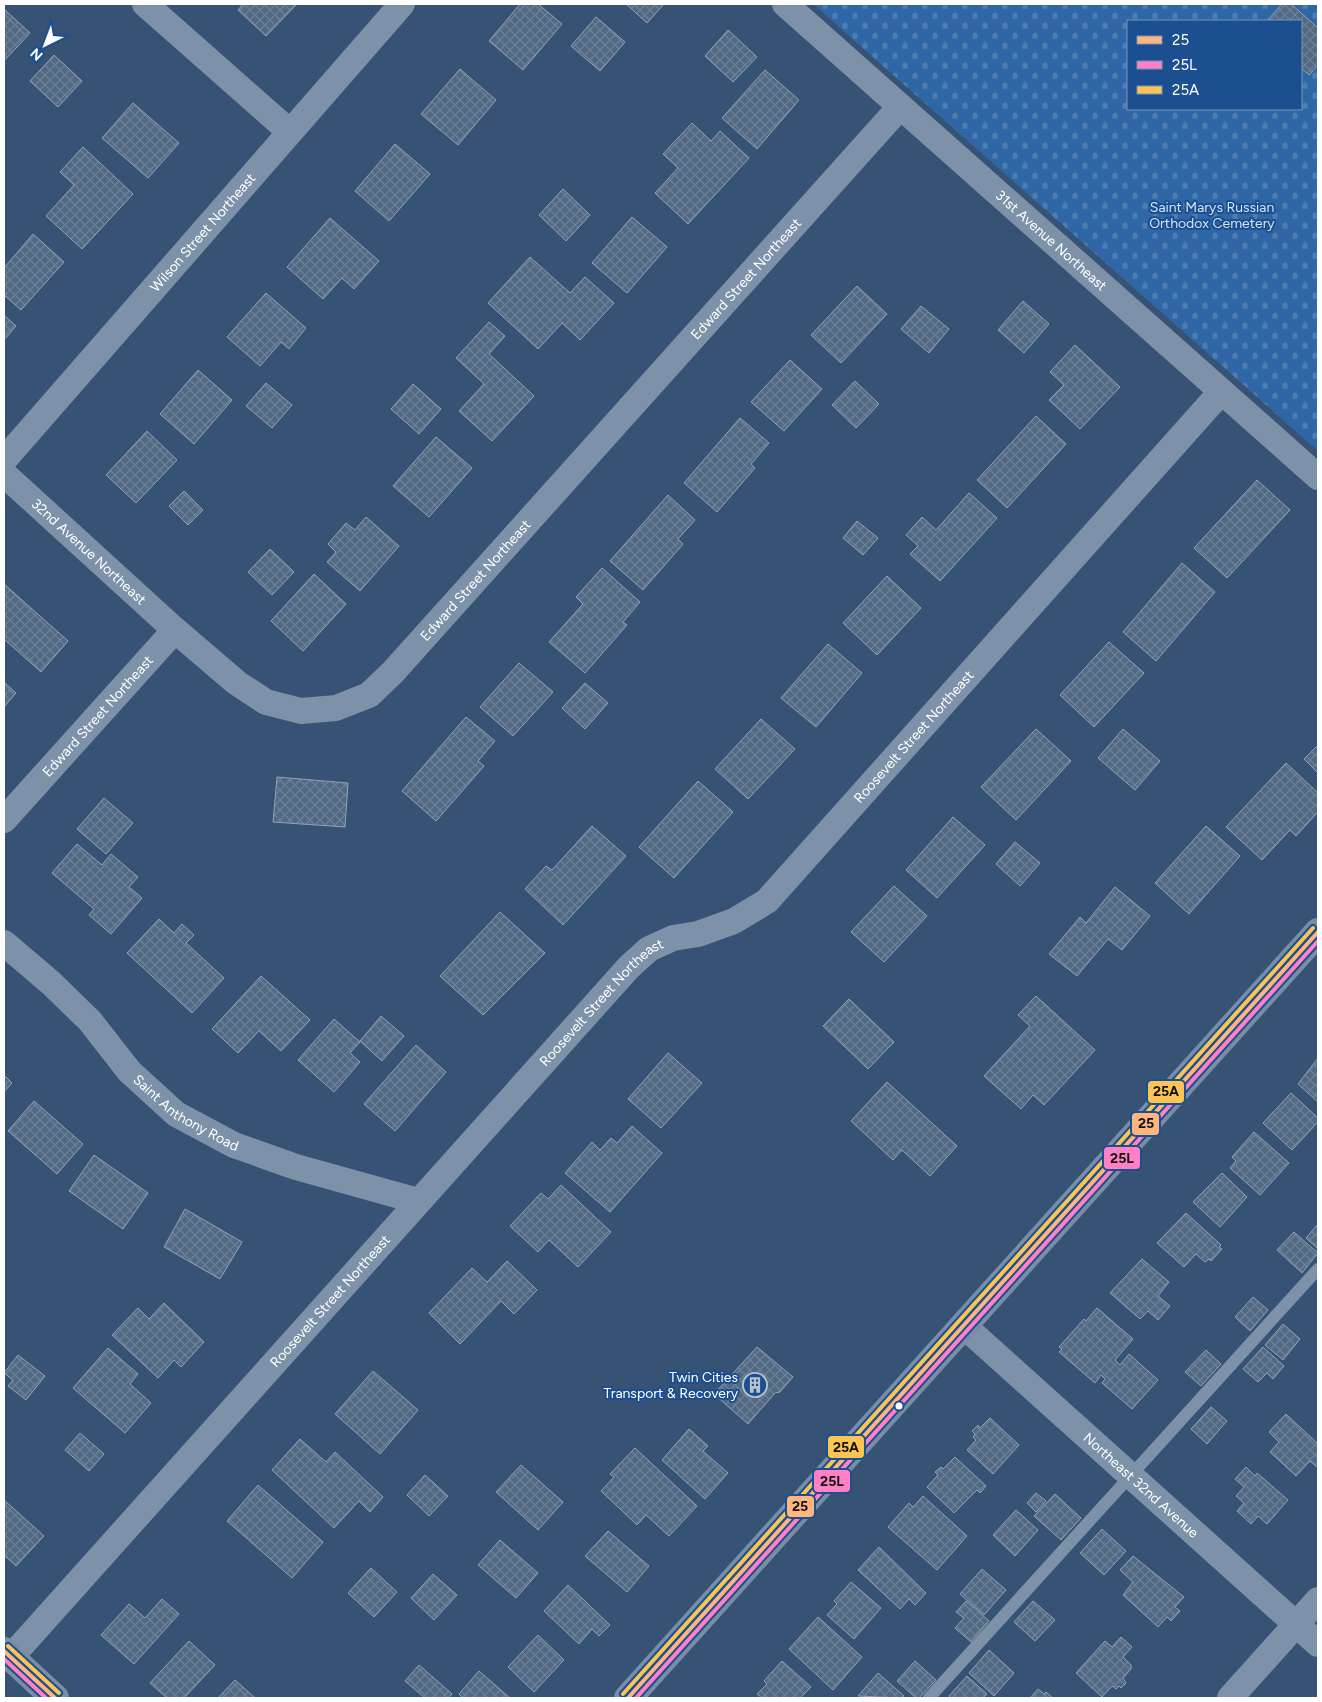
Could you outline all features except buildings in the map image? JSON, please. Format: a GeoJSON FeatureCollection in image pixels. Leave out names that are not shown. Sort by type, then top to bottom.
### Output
{"type":"FeatureCollection","features":[{"type":"Feature","properties":{"kind":"street"},"geometry":{"type":"LineString","coordinates":[[145,4],[290,132]]}},
{"type":"Feature","properties":{"kind":"street","name":"Wilson Street Northeast"},"geometry":{"type":"LineString","coordinates":[[4,460],[402,4]]}},
{"type":"Feature","properties":{"kind":"street","name":"31st Avenue Northeast"},"geometry":{"type":"LineString","coordinates":[[785,4],[1318,477]]}},
{"type":"Feature","properties":{"kind":"street","name":"Edward Street Northeast"},"geometry":{"type":"LineString","coordinates":[[4,820],[174,630],[237,683],[266,702],[300,711],[336,708],[369,695],[393,672],[900,107]]}},
{"type":"Feature","properties":{"kind":"street","name":"Roosevelt Street Northeast"},"geometry":{"type":"LineString","coordinates":[[7,1654],[629,967],[649,949],[673,938],[698,934],[734,921],[767,901],[1222,392]]}},
{"type":"Feature","properties":{"kind":"street","name":"32nd Avenue Northeast"},"geometry":{"type":"LineString","coordinates":[[4,474],[174,630]]}},
{"type":"Feature","properties":{"kind":"street"},"geometry":{"type":"LineString","coordinates":[[628,1698],[1318,932]]}},
{"type":"Feature","properties":{"kind":"street","name":"Saint Anthony Road"},"geometry":{"type":"LineString","coordinates":[[4,943],[90,1021],[129,1072],[176,1114],[234,1145],[296,1167],[418,1201]]}},
{"type":"Feature","properties":{"kind":"street","name":"Northeast 32nd Avenue"},"geometry":{"type":"LineString","coordinates":[[964,1326],[1318,1644]]}},
{"type":"Feature","properties":{"kind":"street"},"geometry":{"type":"LineString","coordinates":[[1230,1698],[1318,1600]]}},
{"type":"Feature","properties":{"kind":"street"},"geometry":{"type":"LineString","coordinates":[[7,1654],[55,1698]]}},
{"type":"Feature","properties":{"kind":"lane"},"geometry":{"type":"LineString","coordinates":[[930,1698],[1318,1269]]}},
{"type":"Feature","properties":{"kind":"green space","name":"Saint Marys Russian Orthodox Cemetery"},"geometry":{"type":"Polygon","coordinates":[[[813,4],[1318,4],[1318,451],[813,4]]]}},
{"type":"Feature","properties":{"kind":"transit line","name":"25A"},"geometry":{"type":"LineString","coordinates":[[623,1694],[1313,928]]}},
{"type":"Feature","properties":{"kind":"transit line","name":"25"},"geometry":{"type":"LineString","coordinates":[[628,1698],[1318,932]]}},
{"type":"Feature","properties":{"kind":"transit line","name":"25L"},"geometry":{"type":"LineString","coordinates":[[636,1698],[1318,941]]}},
{"type":"Feature","properties":{"kind":"transit line","name":"25A"},"geometry":{"type":"LineString","coordinates":[[8,1646],[59,1693]]}},
{"type":"Feature","properties":{"kind":"transit line","name":"25"},"geometry":{"type":"LineString","coordinates":[[4,1651],[55,1698]]}},
{"type":"Feature","properties":{"kind":"transit line","name":"25L"},"geometry":{"type":"LineString","coordinates":[[4,1659],[46,1698]]}},
{"type":"Feature","properties":{"kind":"place","name":"Twin Cities Transport & Recovery"},"geometry":{"type":"Point","coordinates":[755,1385]}}]}
